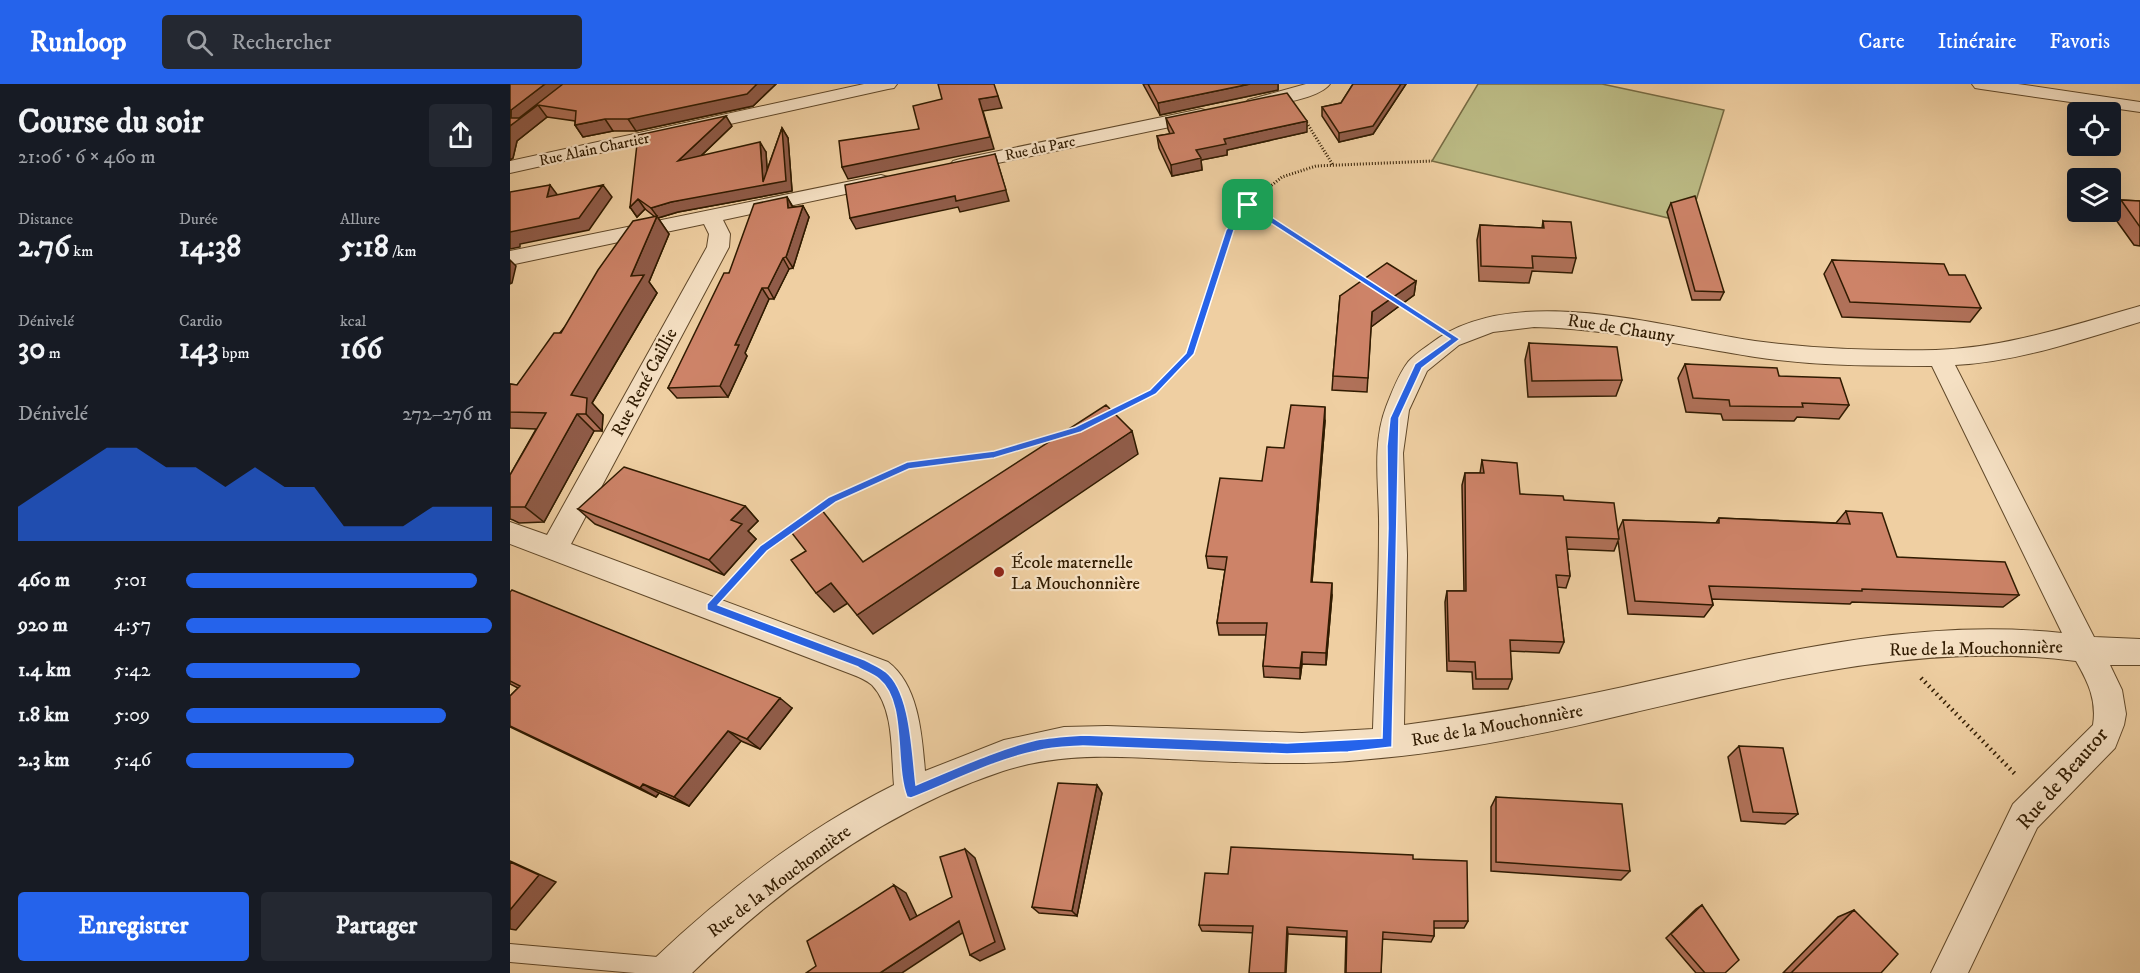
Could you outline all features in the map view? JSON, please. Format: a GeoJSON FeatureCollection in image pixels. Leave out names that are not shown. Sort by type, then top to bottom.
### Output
{"type":"FeatureCollection","features":[{"type":"Feature","properties":{"kind":"street","name":"Rue Alain Chartier"},"geometry":{"type":"LineString","coordinates":[[510,167],[888,84]]}},
{"type":"Feature","properties":{"kind":"street"},"geometry":{"type":"LineString","coordinates":[[1238,107],[1291,96],[1321,84]]}},
{"type":"Feature","properties":{"kind":"street"},"geometry":{"type":"LineString","coordinates":[[1981,84],[2140,107]]}},
{"type":"Feature","properties":{"kind":"street","name":"Rue du Parc"},"geometry":{"type":"LineString","coordinates":[[944,168],[1214,112]]}},
{"type":"Feature","properties":{"kind":"street"},"geometry":{"type":"LineString","coordinates":[[510,258],[897,178]]}},
{"type":"Feature","properties":{"kind":"street","name":"Rue René Caillie"},"geometry":{"type":"LineString","coordinates":[[555,549],[718,247],[720,231],[717,224],[709,217]]}},
{"type":"Feature","properties":{"kind":"street","name":"Rue de Chauny"},"geometry":{"type":"LineString","coordinates":[[1388,743],[1394,418],[1418,366],[1436,351],[1456,339],[1503,323],[1564,319],[1608,323],[1772,351],[1839,356],[1940,358],[1983,354],[2046,340],[2140,314]]}},
{"type":"Feature","properties":{"kind":"street","name":"Rue de Beautor"},"geometry":{"type":"LineString","coordinates":[[1940,358],[2105,687],[2110,704],[2109,728],[2104,737],[2025,816],[1949,973]]}},
{"type":"Feature","properties":{"kind":"street"},"geometry":{"type":"LineString","coordinates":[[510,533],[862,663],[883,675],[894,691],[901,714],[911,793]]}},
{"type":"Feature","properties":{"kind":"street","name":"Rue de la Mouchonnière"},"geometry":{"type":"LineString","coordinates":[[668,970],[739,907],[825,842],[911,793],[1010,753],[1037,745],[1083,741],[1287,748],[1348,747],[1388,743],[1582,710],[1804,661],[1893,649],[2032,643],[2140,652]]}},
{"type":"Feature","properties":{"kind":"lane"},"geometry":{"type":"LineString","coordinates":[[510,953],[668,970]]}},
{"type":"Feature","properties":{"kind":"path"},"geometry":{"type":"LineString","coordinates":[[1291,96],[1333,165]]}},
{"type":"Feature","properties":{"kind":"path"},"geometry":{"type":"LineString","coordinates":[[1106,416],[1153,392],[1190,354],[1230,230],[1248,205],[1282,177],[1316,166],[1432,161]]}},
{"type":"Feature","properties":{"kind":"path"},"geometry":{"type":"LineString","coordinates":[[1248,205],[1377,288]]}},
{"type":"Feature","properties":{"kind":"path"},"geometry":{"type":"LineString","coordinates":[[1396,301],[1456,339]]}},
{"type":"Feature","properties":{"kind":"path"},"geometry":{"type":"LineString","coordinates":[[710,607],[763,549],[833,499],[907,465],[994,454],[1067,433]]}},
{"type":"Feature","properties":{"kind":"path"},"geometry":{"type":"LineString","coordinates":[[1893,649],[2040,800]]}},
{"type":"Feature","properties":{"kind":"shaded area"},"geometry":{"type":"Polygon","coordinates":[[[1478,84],[1602,84],[1724,110],[1689,223],[1432,161],[1478,84]]]}},
{"type":"Feature","properties":{"kind":"building"},"geometry":{"type":"Polygon","coordinates":[[[510,84],[545,84],[511,110],[511,118],[519,118],[563,84],[757,84],[747,94],[628,119],[605,119],[575,125],[576,111],[538,105],[510,126],[510,84]]]}},
{"type":"Feature","properties":{"kind":"building"},"geometry":{"type":"Polygon","coordinates":[[[938,84],[994,84],[998,96],[979,99],[990,137],[842,167],[839,141],[919,129],[913,106],[942,99],[938,84]]]}},
{"type":"Feature","properties":{"kind":"building"},"geometry":{"type":"Polygon","coordinates":[[[1148,84],[1250,84],[1158,103],[1148,84]]]}},
{"type":"Feature","properties":{"kind":"building"},"geometry":{"type":"Polygon","coordinates":[[[1353,84],[1401,84],[1373,126],[1339,133],[1322,107],[1341,103],[1353,84]]]}},
{"type":"Feature","properties":{"kind":"building"},"geometry":{"type":"Polygon","coordinates":[[[1287,93],[1307,121],[1224,139],[1226,144],[1196,150],[1201,158],[1171,165],[1157,136],[1174,133],[1166,118],[1287,93]]]}},
{"type":"Feature","properties":{"kind":"building"},"geometry":{"type":"Polygon","coordinates":[[[726,116],[678,161],[760,142],[763,182],[782,128],[786,181],[671,202],[651,208],[638,199],[630,207],[638,135],[726,116]]]}},
{"type":"Feature","properties":{"kind":"building"},"geometry":{"type":"Polygon","coordinates":[[[995,154],[1006,190],[956,201],[955,196],[850,218],[845,185],[995,154]]]}},
{"type":"Feature","properties":{"kind":"building"},"geometry":{"type":"Polygon","coordinates":[[[550,185],[547,197],[603,185],[579,218],[510,232],[510,192],[550,185]]]}},
{"type":"Feature","properties":{"kind":"building"},"geometry":{"type":"Polygon","coordinates":[[[1695,196],[1724,292],[1695,291],[1671,203],[1695,196]]]}},
{"type":"Feature","properties":{"kind":"building"},"geometry":{"type":"Polygon","coordinates":[[[787,197],[788,208],[803,206],[786,257],[783,258],[768,288],[762,288],[735,345],[739,345],[720,386],[668,388],[724,273],[729,273],[754,204],[787,197]]]}},
{"type":"Feature","properties":{"kind":"building"},"geometry":{"type":"Polygon","coordinates":[[[2121,200],[2140,201],[2140,227],[2121,200]]]}},
{"type":"Feature","properties":{"kind":"building"},"geometry":{"type":"Polygon","coordinates":[[[657,216],[631,276],[644,275],[571,395],[587,398],[586,414],[577,414],[525,507],[510,507],[510,475],[546,413],[510,412],[510,384],[517,385],[554,333],[561,333],[598,270],[633,221],[657,216]]]}},
{"type":"Feature","properties":{"kind":"building"},"geometry":{"type":"Polygon","coordinates":[[[1543,221],[1571,222],[1576,258],[1532,256],[1533,268],[1481,266],[1480,225],[1544,228],[1543,221]]]}},
{"type":"Feature","properties":{"kind":"building"},"geometry":{"type":"Polygon","coordinates":[[[1832,260],[1944,264],[1949,275],[1965,275],[1981,308],[1850,302],[1832,260]]]}},
{"type":"Feature","properties":{"kind":"building"},"geometry":{"type":"Polygon","coordinates":[[[1387,263],[1416,281],[1372,312],[1368,378],[1333,376],[1340,296],[1387,263]]]}},
{"type":"Feature","properties":{"kind":"building"},"geometry":{"type":"Polygon","coordinates":[[[1529,343],[1617,347],[1622,380],[1532,381],[1529,343]]]}},
{"type":"Feature","properties":{"kind":"building"},"geometry":{"type":"Polygon","coordinates":[[[1685,364],[1777,368],[1779,376],[1840,378],[1849,405],[1802,403],[1803,407],[1730,406],[1729,400],[1693,398],[1685,364]]]}},
{"type":"Feature","properties":{"kind":"building"},"geometry":{"type":"Polygon","coordinates":[[[1106,405],[1132,431],[857,615],[831,583],[816,593],[791,560],[806,551],[788,528],[821,509],[863,562],[1106,405]]]}},
{"type":"Feature","properties":{"kind":"building"},"geometry":{"type":"Polygon","coordinates":[[[1291,405],[1325,407],[1311,582],[1332,583],[1326,653],[1302,652],[1300,668],[1263,666],[1267,623],[1217,623],[1227,557],[1206,556],[1220,478],[1262,481],[1267,447],[1284,448],[1291,405]]]}},
{"type":"Feature","properties":{"kind":"building"},"geometry":{"type":"Polygon","coordinates":[[[1482,460],[1517,463],[1520,494],[1563,496],[1564,500],[1614,503],[1619,539],[1566,537],[1570,576],[1556,575],[1564,642],[1510,640],[1512,679],[1476,679],[1475,662],[1449,661],[1447,591],[1466,591],[1465,473],[1484,473],[1482,460]]]}},
{"type":"Feature","properties":{"kind":"building"},"geometry":{"type":"Polygon","coordinates":[[[624,467],[745,506],[731,520],[742,524],[709,560],[578,509],[624,467]]]}},
{"type":"Feature","properties":{"kind":"building"},"geometry":{"type":"Polygon","coordinates":[[[1846,511],[1882,513],[1897,557],[2005,562],[2019,595],[1709,586],[1713,605],[1635,601],[1623,520],[1719,523],[1719,518],[1850,524],[1846,511]]]}},
{"type":"Feature","properties":{"kind":"building"},"geometry":{"type":"Polygon","coordinates":[[[512,590],[780,698],[747,739],[728,731],[674,797],[643,784],[640,788],[510,726],[510,696],[520,686],[510,681],[510,592],[512,590]]]}},
{"type":"Feature","properties":{"kind":"building"},"geometry":{"type":"Polygon","coordinates":[[[1739,746],[1783,748],[1798,814],[1753,812],[1739,746]]]}},
{"type":"Feature","properties":{"kind":"building"},"geometry":{"type":"Polygon","coordinates":[[[1058,783],[1097,785],[1072,911],[1032,907],[1058,783]]]}},
{"type":"Feature","properties":{"kind":"building"},"geometry":{"type":"Polygon","coordinates":[[[1496,797],[1622,804],[1630,871],[1496,862],[1496,797]]]}},
{"type":"Feature","properties":{"kind":"building"},"geometry":{"type":"Polygon","coordinates":[[[1231,847],[1413,855],[1413,859],[1467,861],[1468,921],[1434,921],[1434,936],[1383,932],[1381,973],[1346,973],[1347,931],[1287,927],[1285,973],[1249,973],[1253,926],[1199,925],[1205,873],[1228,874],[1231,847]]]}},
{"type":"Feature","properties":{"kind":"building"},"geometry":{"type":"Polygon","coordinates":[[[965,849],[995,942],[970,955],[959,921],[880,973],[806,973],[816,966],[807,941],[894,885],[910,920],[952,897],[940,857],[965,849]]]}},
{"type":"Feature","properties":{"kind":"building"},"geometry":{"type":"Polygon","coordinates":[[[510,862],[539,875],[510,910],[510,862]]]}},
{"type":"Feature","properties":{"kind":"building"},"geometry":{"type":"Polygon","coordinates":[[[1702,905],[1739,960],[1725,973],[1705,973],[1671,934],[1702,905]]]}},
{"type":"Feature","properties":{"kind":"building"},"geometry":{"type":"Polygon","coordinates":[[[1854,910],[1898,954],[1881,973],[1791,973],[1854,910]]]}},
{"type":"Feature","properties":{"kind":"place","name":"École maternelle La Mouchonnière"},"geometry":{"type":"Point","coordinates":[999,572]}},
{"type":"Feature","properties":{"kind":"route"},"geometry":{"type":"LineString","coordinates":[[1248,205],[1456,339],[1436,351],[1418,366],[1394,418],[1388,743],[1348,747],[1287,748],[1060,742],[1037,745],[1010,753],[911,793],[901,714],[894,691],[883,675],[862,663],[710,607],[763,549],[833,499],[907,465],[994,454],[1078,430],[1153,392],[1190,354],[1230,230],[1248,205]]}}]}
